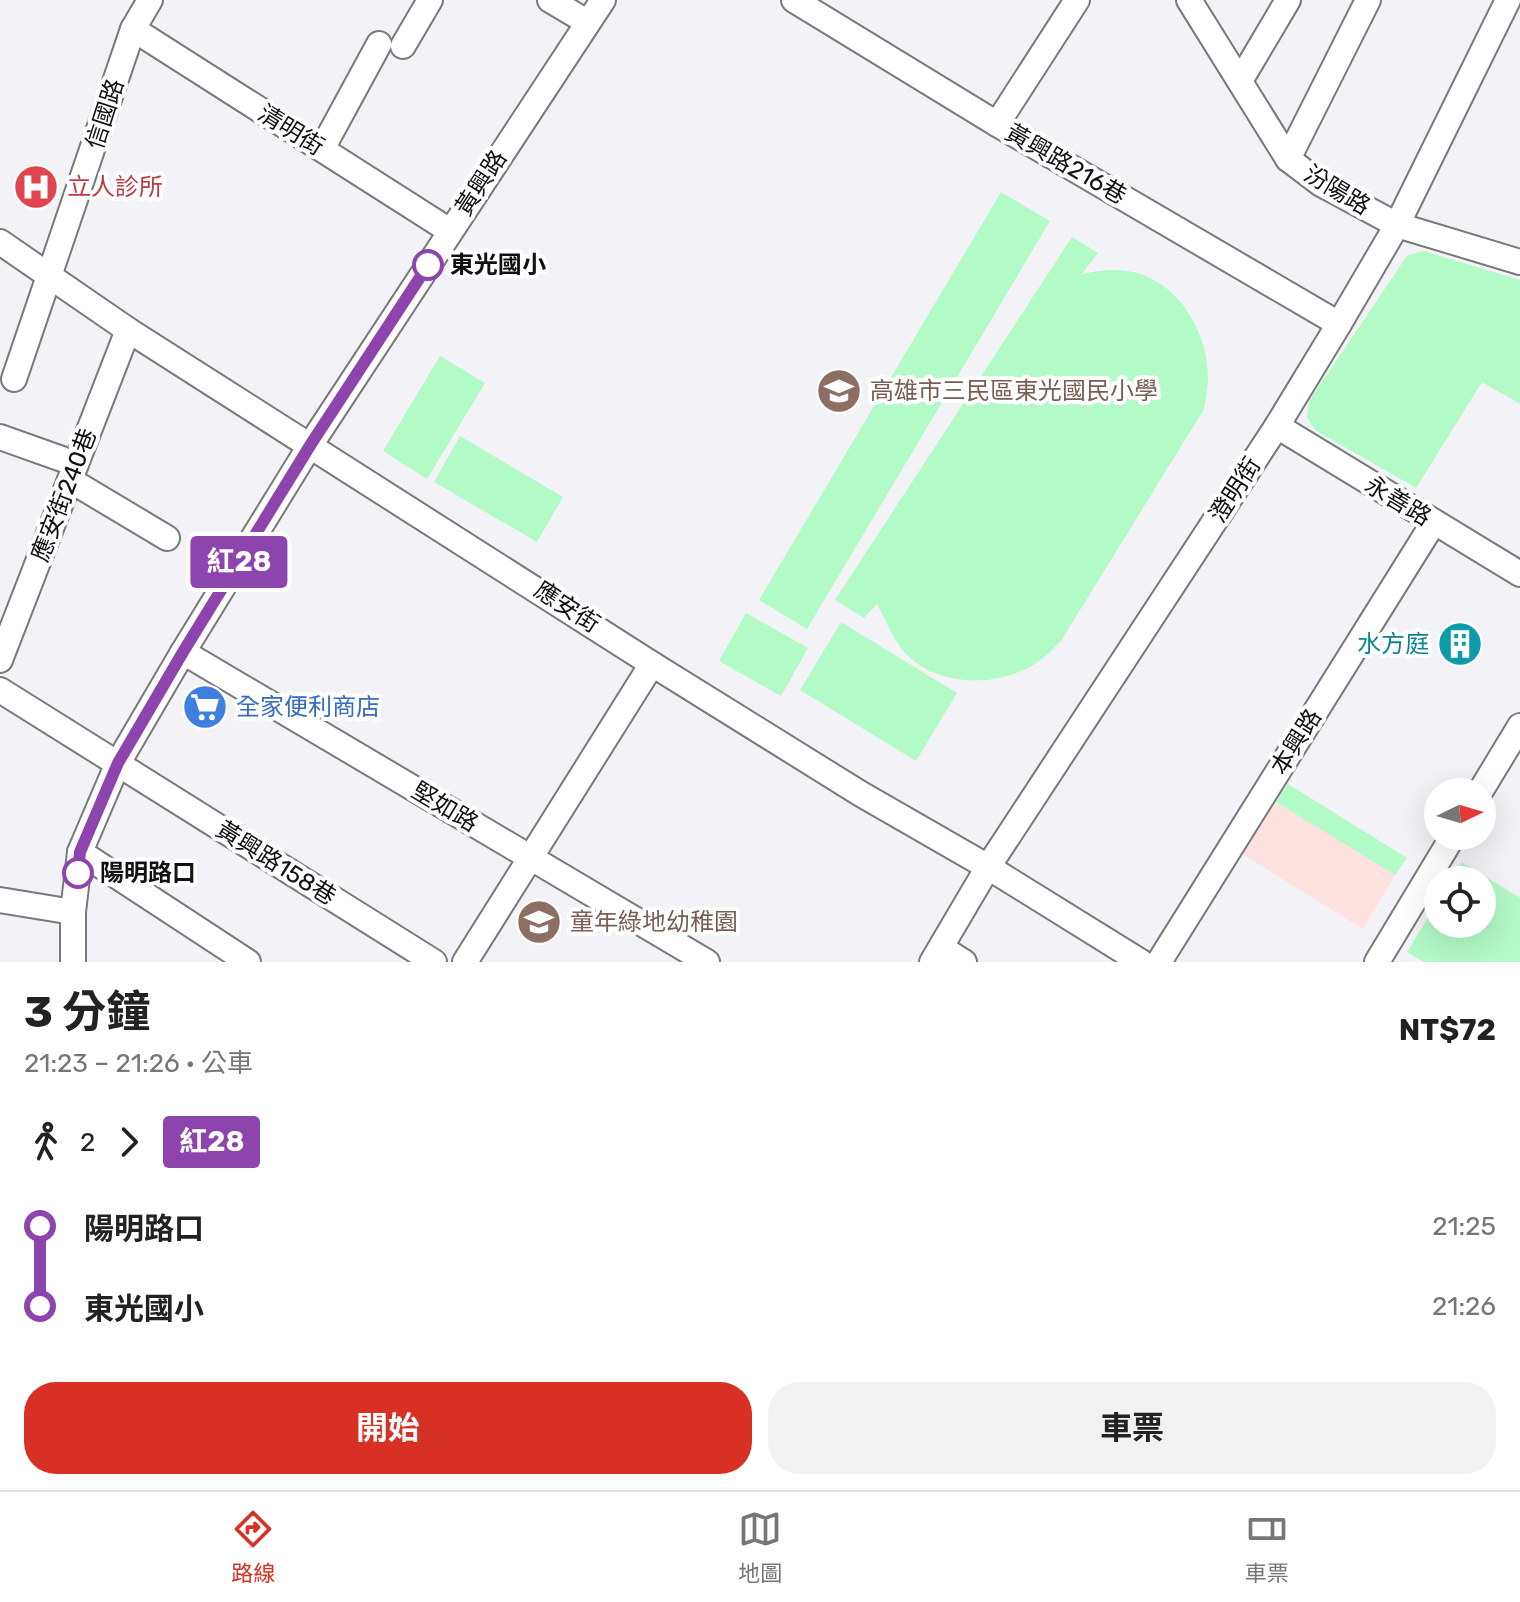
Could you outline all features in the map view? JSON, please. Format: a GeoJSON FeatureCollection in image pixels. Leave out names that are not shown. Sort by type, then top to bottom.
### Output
{"type":"FeatureCollection","features":[{"type":"Feature","properties":{"kind":"street","name":"信國路"},"geometry":{"type":"LineString","coordinates":[[14,379],[133,29],[150,0]]}},
{"type":"Feature","properties":{"kind":"street"},"geometry":{"type":"LineString","coordinates":[[322,149],[391,45],[430,0]]}},
{"type":"Feature","properties":{"kind":"street"},"geometry":{"type":"LineString","coordinates":[[550,0],[587,22]]}},
{"type":"Feature","properties":{"kind":"street","name":"黃興路"},"geometry":{"type":"LineString","coordinates":[[73,962],[73,912],[80,852],[118,763],[311,444],[603,0]]}},
{"type":"Feature","properties":{"kind":"street","name":"黃興路216巷"},"geometry":{"type":"LineString","coordinates":[[794,0],[997,124],[1339,324]]}},
{"type":"Feature","properties":{"kind":"street"},"geometry":{"type":"LineString","coordinates":[[997,124],[1077,0]]}},
{"type":"Feature","properties":{"kind":"street","name":"汾陽路"},"geometry":{"type":"LineString","coordinates":[[1189,0],[1288,159],[1321,184],[1397,225],[1520,262]]}},
{"type":"Feature","properties":{"kind":"street"},"geometry":{"type":"LineString","coordinates":[[1240,81],[1288,0]]}},
{"type":"Feature","properties":{"kind":"street"},"geometry":{"type":"LineString","coordinates":[[1288,159],[1368,0]]}},
{"type":"Feature","properties":{"kind":"street","name":"澄明街"},"geometry":{"type":"LineString","coordinates":[[937,955],[988,867],[1277,426],[1339,324],[1397,225],[1498,4]]}},
{"type":"Feature","properties":{"kind":"street","name":"清明街"},"geometry":{"type":"LineString","coordinates":[[133,29],[450,231]]}},
{"type":"Feature","properties":{"kind":"street","name":"應安街"},"geometry":{"type":"LineString","coordinates":[[0,242],[128,330],[652,664],[1141,962]]}},
{"type":"Feature","properties":{"kind":"street","name":"應安街240巷"},"geometry":{"type":"LineString","coordinates":[[0,660],[128,330]]}},
{"type":"Feature","properties":{"kind":"street","name":"永善路"},"geometry":{"type":"LineString","coordinates":[[1277,426],[1520,574]]}},
{"type":"Feature","properties":{"kind":"street"},"geometry":{"type":"LineString","coordinates":[[0,437],[73,472],[167,538]]}},
{"type":"Feature","properties":{"kind":"street","name":"本興路"},"geometry":{"type":"LineString","coordinates":[[1159,962],[1434,522]]}},
{"type":"Feature","properties":{"kind":"street","name":"堅如路"},"geometry":{"type":"LineString","coordinates":[[183,652],[707,962]]}},
{"type":"Feature","properties":{"kind":"street"},"geometry":{"type":"LineString","coordinates":[[465,962],[652,664]]}},
{"type":"Feature","properties":{"kind":"street","name":"黃興路158巷"},"geometry":{"type":"LineString","coordinates":[[0,690],[434,962]]}},
{"type":"Feature","properties":{"kind":"street"},"geometry":{"type":"LineString","coordinates":[[1488,778],[1520,726]]}},
{"type":"Feature","properties":{"kind":"street"},"geometry":{"type":"LineString","coordinates":[[1377,962],[1445,850]]}},
{"type":"Feature","properties":{"kind":"street"},"geometry":{"type":"LineString","coordinates":[[80,852],[248,962]]}},
{"type":"Feature","properties":{"kind":"street"},"geometry":{"type":"LineString","coordinates":[[0,900],[73,912]]}},
{"type":"Feature","properties":{"kind":"street"},"geometry":{"type":"LineString","coordinates":[[937,955],[964,962]]}},
{"type":"Feature","properties":{"kind":"shaded area"},"geometry":{"type":"Polygon","coordinates":[[[1276,802],[1395,875],[1363,929],[1242,854],[1276,802]]]}},
{"type":"Feature","properties":{"kind":"green space"},"geometry":{"type":"Polygon","coordinates":[[[1001,192],[1050,221],[807,629],[759,600],[1001,192]]]}},
{"type":"Feature","properties":{"kind":"green space"},"geometry":{"type":"Polygon","coordinates":[[[1072,237],[1098,253],[1082,274],[1116,270],[1134,272],[1163,286],[1184,307],[1199,333],[1207,363],[1204,409],[1061,641],[1032,665],[1006,676],[973,680],[941,675],[912,660],[901,648],[877,604],[864,618],[835,600],[1072,237]]]}},
{"type":"Feature","properties":{"kind":"green space"},"geometry":{"type":"Polygon","coordinates":[[[1424,251],[1520,280],[1520,404],[1482,382],[1416,488],[1315,430],[1307,417],[1309,401],[1407,256],[1424,251]]]}},
{"type":"Feature","properties":{"kind":"green space"},"geometry":{"type":"Polygon","coordinates":[[[440,356],[485,383],[427,479],[383,451],[440,356]]]}},
{"type":"Feature","properties":{"kind":"green space"},"geometry":{"type":"Polygon","coordinates":[[[460,436],[563,497],[537,542],[434,482],[460,436]]]}},
{"type":"Feature","properties":{"kind":"green space"},"geometry":{"type":"Polygon","coordinates":[[[746,613],[808,648],[781,696],[719,661],[746,613]]]}},
{"type":"Feature","properties":{"kind":"green space"},"geometry":{"type":"Polygon","coordinates":[[[841,622],[957,693],[916,761],[800,690],[841,622]]]}},
{"type":"Feature","properties":{"kind":"green space"},"geometry":{"type":"Polygon","coordinates":[[[1288,784],[1407,858],[1395,875],[1276,802],[1288,784]]]}},
{"type":"Feature","properties":{"kind":"green space"},"geometry":{"type":"Polygon","coordinates":[[[1496,883],[1520,898],[1520,962],[1423,962],[1407,952],[1424,924],[1424,938],[1496,938],[1496,883]]]}},
{"type":"Feature","properties":{"kind":"bus line","name":"紅28"},"geometry":{"type":"LineString","coordinates":[[78,873],[80,852],[118,763],[311,444],[428,265]]}},
{"type":"Feature","properties":{"kind":"place","name":"立人診所"},"geometry":{"type":"Point","coordinates":[36,187]}},
{"type":"Feature","properties":{"kind":"place","name":"東光國小"},"geometry":{"type":"Point","coordinates":[428,265]}},
{"type":"Feature","properties":{"kind":"place","name":"高雄市三民區東光國民小學"},"geometry":{"type":"Point","coordinates":[839,391]}},
{"type":"Feature","properties":{"kind":"place","name":"水方庭"},"geometry":{"type":"Point","coordinates":[1460,644]}},
{"type":"Feature","properties":{"kind":"place","name":"全家便利商店"},"geometry":{"type":"Point","coordinates":[205,707]}},
{"type":"Feature","properties":{"kind":"place","name":"陽明路口"},"geometry":{"type":"Point","coordinates":[78,873]}},
{"type":"Feature","properties":{"kind":"place","name":"童年綠地幼稚園"},"geometry":{"type":"Point","coordinates":[539,922]}}]}
